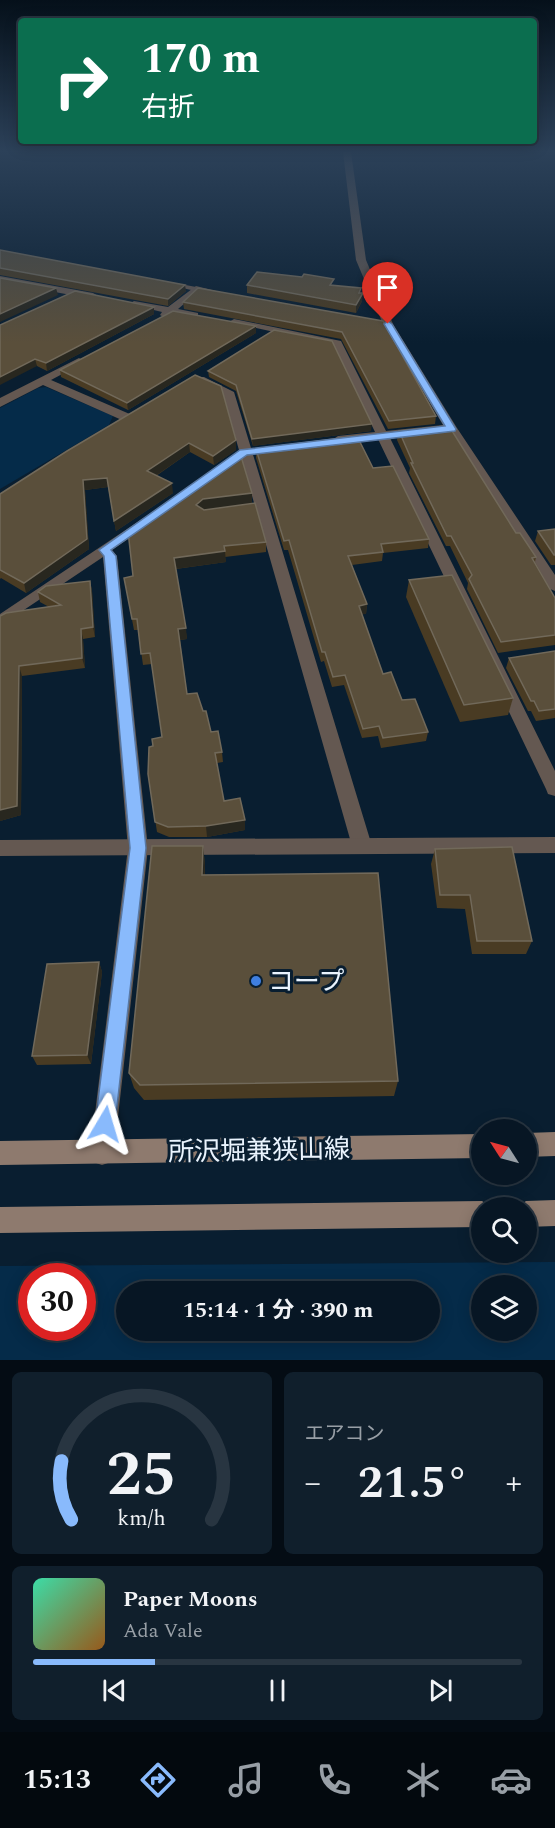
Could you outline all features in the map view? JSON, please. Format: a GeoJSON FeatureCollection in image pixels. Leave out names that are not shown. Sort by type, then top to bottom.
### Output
{"type":"FeatureCollection","features":[{"type":"Feature","properties":{"kind":"main road"},"geometry":{"type":"LineString","coordinates":[[537,1145],[555,1144]]}},
{"type":"Feature","properties":{"kind":"main road","name":"所沢堀兼狭山線"},"geometry":{"type":"LineString","coordinates":[[0,1153],[102,1154],[471,1146]]}},
{"type":"Feature","properties":{"kind":"main road"},"geometry":{"type":"LineString","coordinates":[[537,1214],[555,1213]]}},
{"type":"Feature","properties":{"kind":"main road"},"geometry":{"type":"LineString","coordinates":[[0,1220],[471,1214]]}},
{"type":"Feature","properties":{"kind":"street"},"geometry":{"type":"LineString","coordinates":[[355,215],[361,260],[383,323],[555,586]]}},
{"type":"Feature","properties":{"kind":"street"},"geometry":{"type":"LineString","coordinates":[[0,279],[337,343],[382,436],[501,660],[555,789]]}},
{"type":"Feature","properties":{"kind":"street"},"geometry":{"type":"LineString","coordinates":[[155,320],[172,311],[196,289],[228,295]]}},
{"type":"Feature","properties":{"kind":"street"},"geometry":{"type":"LineString","coordinates":[[59,301],[75,293]]}},
{"type":"Feature","properties":{"kind":"street"},"geometry":{"type":"LineString","coordinates":[[260,340],[273,330]]}},
{"type":"Feature","properties":{"kind":"street"},"geometry":{"type":"LineString","coordinates":[[0,403],[94,353]]}},
{"type":"Feature","properties":{"kind":"street"},"geometry":{"type":"LineString","coordinates":[[215,367],[192,381],[228,392],[255,509],[362,846]]}},
{"type":"Feature","properties":{"kind":"street"},"geometry":{"type":"LineString","coordinates":[[43,381],[128,418]]}},
{"type":"Feature","properties":{"kind":"street"},"geometry":{"type":"LineString","coordinates":[[320,442],[451,429]]}},
{"type":"Feature","properties":{"kind":"street"},"geometry":{"type":"LineString","coordinates":[[241,455],[264,448]]}},
{"type":"Feature","properties":{"kind":"street"},"geometry":{"type":"LineString","coordinates":[[0,621],[161,510]]}},
{"type":"Feature","properties":{"kind":"street"},"geometry":{"type":"LineString","coordinates":[[102,1154],[138,848],[110,556],[104,550]]}},
{"type":"Feature","properties":{"kind":"street"},"geometry":{"type":"LineString","coordinates":[[0,848],[555,845]]}},
{"type":"Feature","properties":{"kind":"lane"},"geometry":{"type":"LineString","coordinates":[[161,283],[196,289]]}},
{"type":"Feature","properties":{"kind":"shaded area"},"geometry":{"type":"Polygon","coordinates":[[[46,387],[113,416],[109,425],[0,489],[0,408],[38,388],[46,387]]]}},
{"type":"Feature","properties":{"kind":"shaded area"},"geometry":{"type":"Polygon","coordinates":[[[555,1262],[555,1360],[0,1360],[0,1266],[18,1266],[18,1341],[96,1341],[96,1265],[555,1262]]]}},
{"type":"Feature","properties":{"kind":"building"},"geometry":{"type":"Polygon","coordinates":[[[0,250],[185,285],[168,299],[0,268],[0,250]]]}},
{"type":"Feature","properties":{"kind":"building"},"geometry":{"type":"Polygon","coordinates":[[[257,272],[302,277],[304,274],[334,279],[330,285],[361,288],[359,293],[363,293],[356,305],[247,285],[257,272]]]}},
{"type":"Feature","properties":{"kind":"building"},"geometry":{"type":"Polygon","coordinates":[[[0,278],[56,288],[0,314],[0,278]]]}},
{"type":"Feature","properties":{"kind":"building"},"geometry":{"type":"Polygon","coordinates":[[[198,288],[383,321],[436,416],[389,421],[342,332],[183,302],[198,288]]]}},
{"type":"Feature","properties":{"kind":"building"},"geometry":{"type":"Polygon","coordinates":[[[75,291],[154,307],[46,363],[35,359],[0,377],[0,325],[75,291]]]}},
{"type":"Feature","properties":{"kind":"building"},"geometry":{"type":"Polygon","coordinates":[[[173,311],[256,326],[127,403],[60,370],[173,311]]]}},
{"type":"Feature","properties":{"kind":"building"},"geometry":{"type":"Polygon","coordinates":[[[274,330],[332,341],[372,424],[252,439],[236,385],[208,371],[274,330]]]}},
{"type":"Feature","properties":{"kind":"building"},"geometry":{"type":"Polygon","coordinates":[[[195,375],[221,386],[236,440],[213,456],[189,443],[147,471],[172,483],[114,521],[107,478],[83,480],[87,539],[24,583],[0,570],[0,494],[67,451],[195,375]]]}},
{"type":"Feature","properties":{"kind":"building"},"geometry":{"type":"Polygon","coordinates":[[[449,426],[516,533],[520,533],[536,557],[532,558],[555,598],[555,635],[501,642],[469,579],[472,575],[451,536],[447,536],[411,463],[413,463],[399,431],[449,426]]]}},
{"type":"Feature","properties":{"kind":"building"},"geometry":{"type":"Polygon","coordinates":[[[357,436],[373,468],[393,466],[429,539],[381,544],[383,552],[348,556],[367,604],[359,606],[383,674],[391,672],[402,700],[415,699],[428,732],[383,738],[379,726],[363,729],[345,675],[333,677],[325,652],[322,652],[289,540],[284,541],[256,449],[357,436]]]}},
{"type":"Feature","properties":{"kind":"building"},"geometry":{"type":"Polygon","coordinates":[[[240,453],[252,493],[203,499],[196,505],[204,510],[255,503],[266,542],[224,546],[225,551],[174,558],[186,628],[178,629],[187,694],[197,693],[203,711],[206,711],[211,732],[218,731],[222,752],[215,753],[224,801],[240,798],[245,820],[206,826],[168,827],[155,822],[148,774],[149,747],[153,746],[152,739],[162,737],[150,653],[141,654],[137,619],[132,619],[124,578],[133,576],[128,531],[240,453]]]}},
{"type":"Feature","properties":{"kind":"building"},"geometry":{"type":"Polygon","coordinates":[[[555,529],[555,555],[554,555],[538,531],[555,529]]]}},
{"type":"Feature","properties":{"kind":"building"},"geometry":{"type":"Polygon","coordinates":[[[452,575],[513,698],[464,705],[409,580],[452,575]]]}},
{"type":"Feature","properties":{"kind":"building"},"geometry":{"type":"Polygon","coordinates":[[[90,581],[93,627],[81,629],[82,658],[19,666],[17,806],[0,810],[0,616],[6,613],[61,605],[38,592],[46,586],[90,581]]]}},
{"type":"Feature","properties":{"kind":"building"},"geometry":{"type":"Polygon","coordinates":[[[555,651],[555,709],[539,711],[534,701],[531,701],[509,658],[555,651]]]}},
{"type":"Feature","properties":{"kind":"building"},"geometry":{"type":"Polygon","coordinates":[[[152,846],[203,846],[202,875],[378,873],[398,1081],[140,1085],[129,1073],[152,846]]]}},
{"type":"Feature","properties":{"kind":"building"},"geometry":{"type":"Polygon","coordinates":[[[512,847],[532,941],[477,941],[470,895],[440,895],[435,849],[512,847]]]}},
{"type":"Feature","properties":{"kind":"building"},"geometry":{"type":"Polygon","coordinates":[[[99,962],[87,1055],[32,1056],[47,964],[99,962]]]}},
{"type":"Feature","properties":{"kind":"place","name":"コープ"},"geometry":{"type":"Point","coordinates":[256,981]}},
{"type":"Feature","properties":{"kind":"route"},"geometry":{"type":"LineString","coordinates":[[105,1124],[138,848],[110,556],[104,550],[244,453],[310,443],[451,429],[388,324]]}}]}
